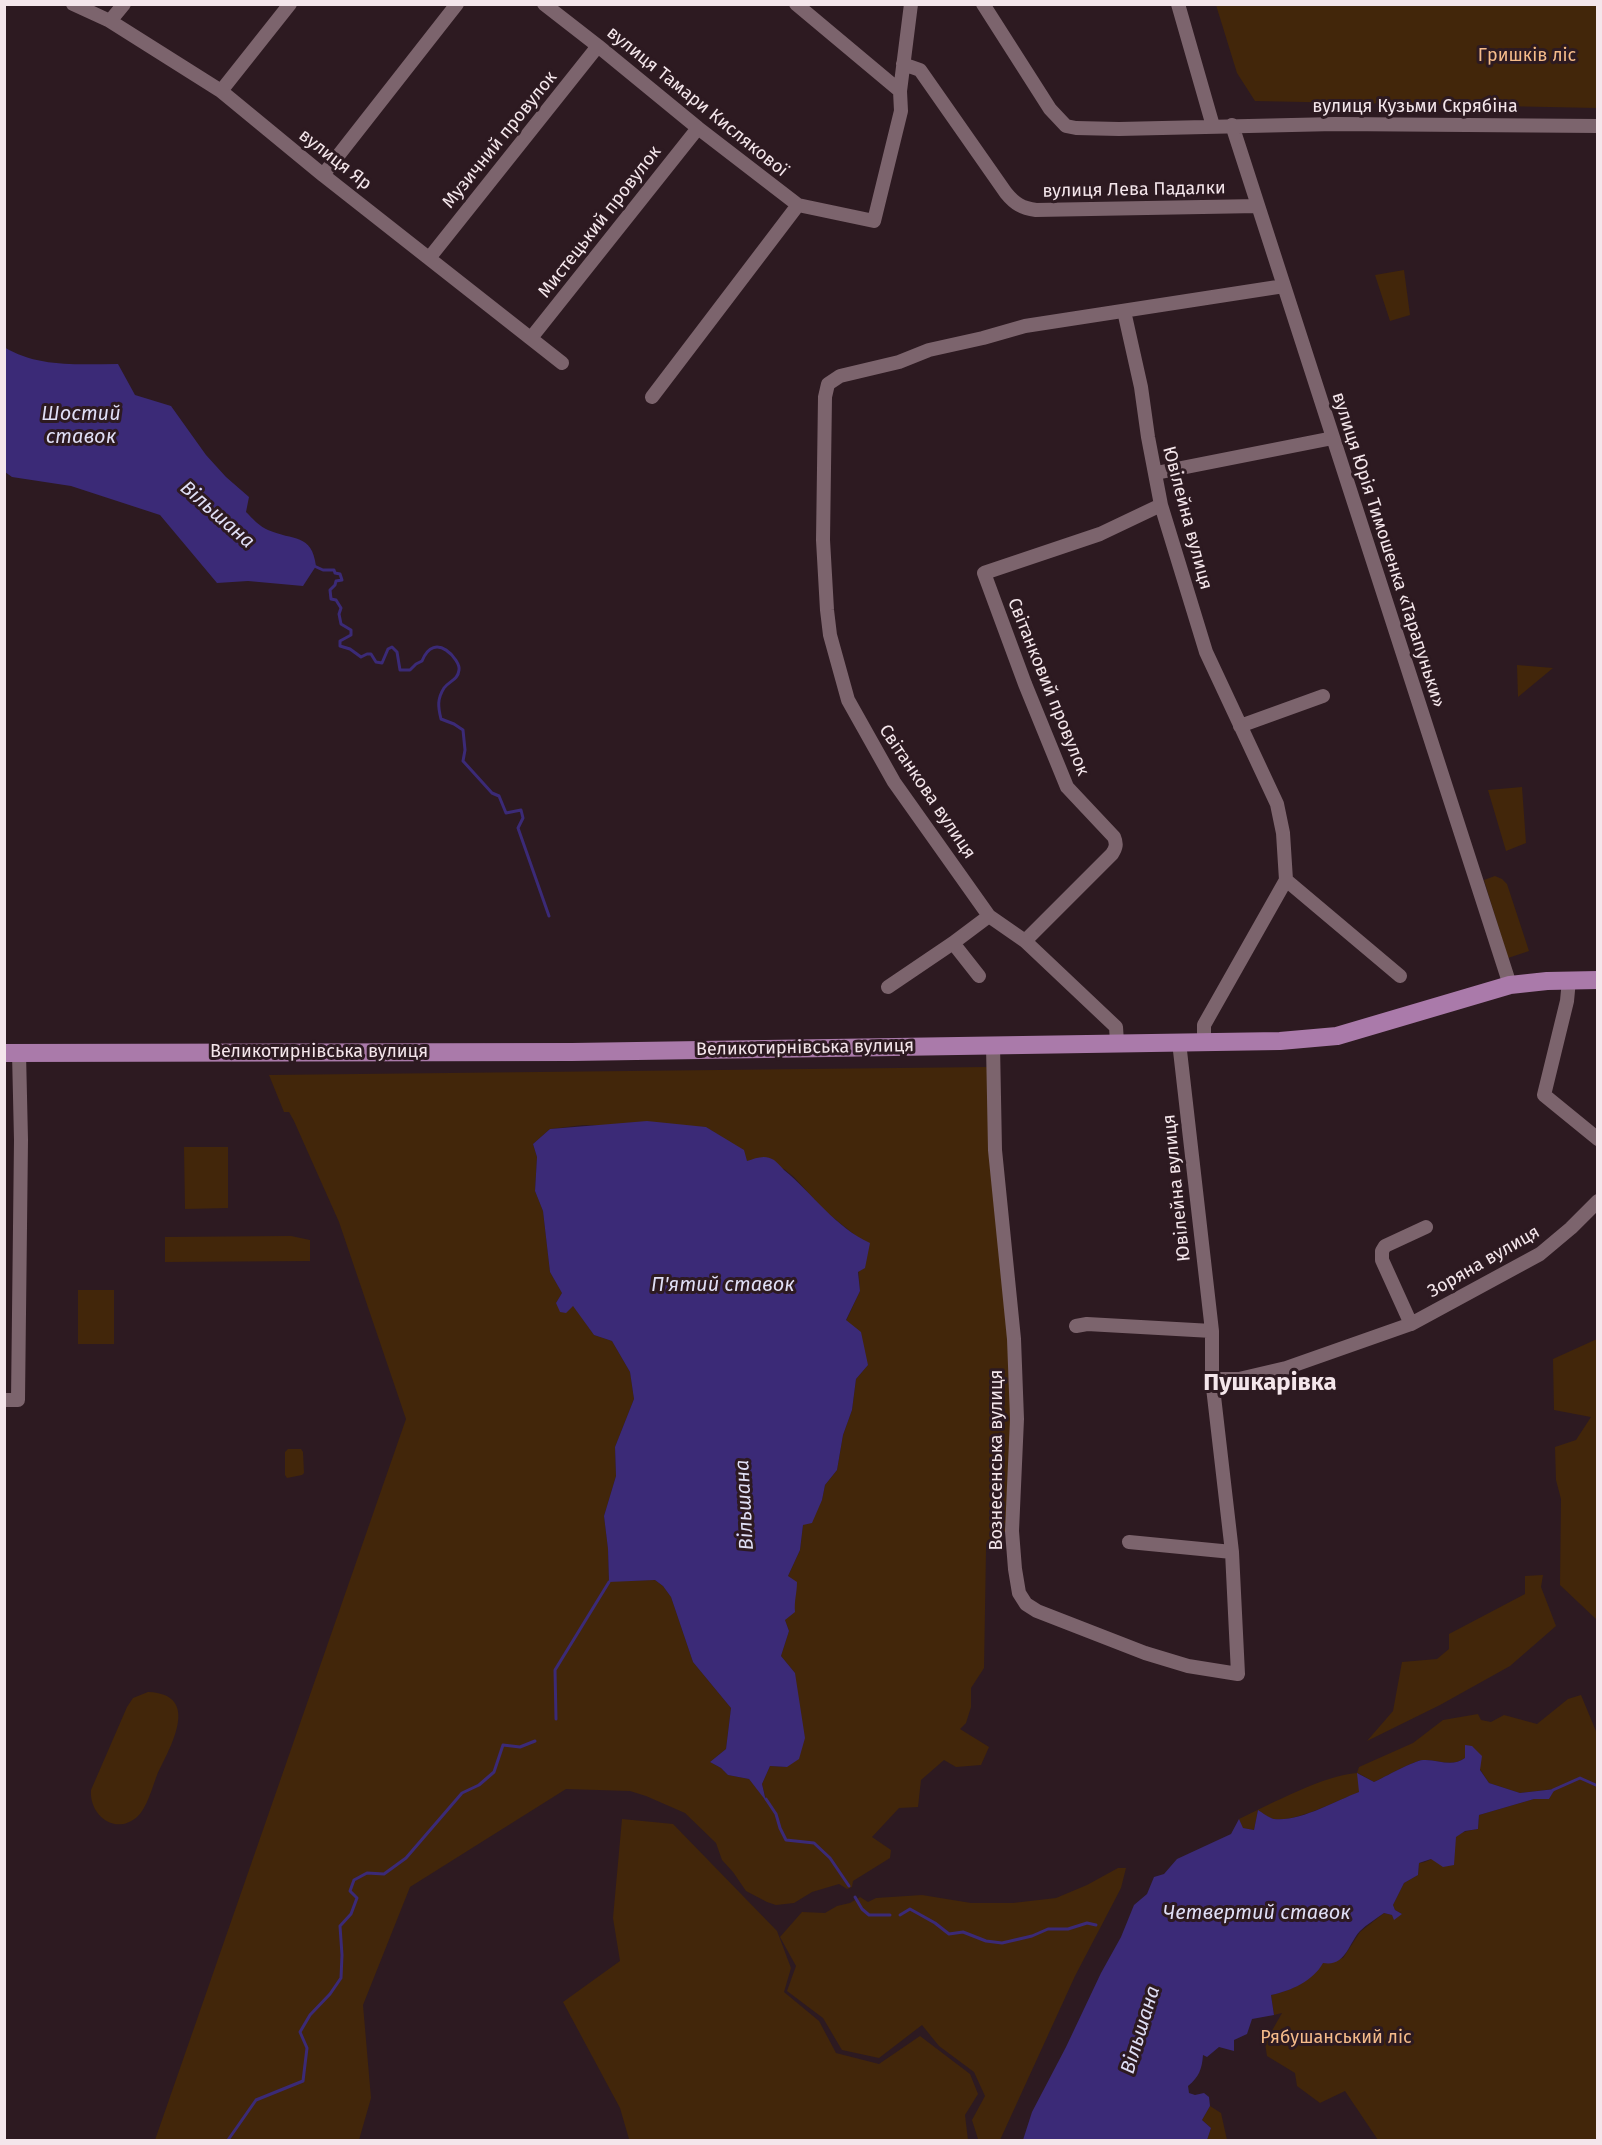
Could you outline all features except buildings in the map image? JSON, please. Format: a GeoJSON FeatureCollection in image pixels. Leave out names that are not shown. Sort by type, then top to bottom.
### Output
{"type":"FeatureCollection","features":[{"type":"Feature","properties":{"kind":"main road","name":"Великотирнівська вулиця"},"geometry":{"type":"LineString","coordinates":[[12,1053],[572,1052],[1280,1041],[1337,1036],[1510,985],[1598,980]]}},
{"type":"Feature","properties":{"kind":"street","name":"вулиця Яр"},"geometry":{"type":"LineString","coordinates":[[73,4],[110,21],[221,92],[562,363]]}},
{"type":"Feature","properties":{"kind":"street"},"geometry":{"type":"LineString","coordinates":[[110,21],[124,4]]}},
{"type":"Feature","properties":{"kind":"street"},"geometry":{"type":"LineString","coordinates":[[221,92],[290,4]]}},
{"type":"Feature","properties":{"kind":"street"},"geometry":{"type":"LineString","coordinates":[[323,175],[458,4]]}},
{"type":"Feature","properties":{"kind":"street","name":"вулиця Тамари Кислякової"},"geometry":{"type":"LineString","coordinates":[[544,4],[798,205]]}},
{"type":"Feature","properties":{"kind":"street"},"geometry":{"type":"LineString","coordinates":[[796,4],[900,91]]}},
{"type":"Feature","properties":{"kind":"street"},"geometry":{"type":"LineString","coordinates":[[652,397],[798,205],[874,221],[901,111],[900,91],[911,4]]}},
{"type":"Feature","properties":{"kind":"street","name":"вулиця Кузьми Скрябіна"},"geometry":{"type":"LineString","coordinates":[[983,4],[1041,98],[1066,126],[1099,129],[1232,125],[1598,126]]}},
{"type":"Feature","properties":{"kind":"street"},"geometry":{"type":"LineString","coordinates":[[1178,4],[1213,126]]}},
{"type":"Feature","properties":{"kind":"street","name":"Музичний провулок"},"geometry":{"type":"LineString","coordinates":[[430,257],[598,46]]}},
{"type":"Feature","properties":{"kind":"street","name":"вулиця Лева Падалки"},"geometry":{"type":"LineString","coordinates":[[903,64],[920,70],[1006,193],[1014,203],[1023,208],[1036,210],[1258,206]]}},
{"type":"Feature","properties":{"kind":"street","name":"вулиця Юрія Тимошенка «Тарапуньки»"},"geometry":{"type":"LineString","coordinates":[[1232,125],[1510,985]]}},
{"type":"Feature","properties":{"kind":"street"},"geometry":{"type":"LineString","coordinates":[[1242,157],[1244,145],[1258,125]]}},
{"type":"Feature","properties":{"kind":"street","name":"Мистецький провулок"},"geometry":{"type":"LineString","coordinates":[[531,338],[698,128]]}},
{"type":"Feature","properties":{"kind":"street"},"geometry":{"type":"LineString","coordinates":[[1124,311],[1284,286]]}},
{"type":"Feature","properties":{"kind":"street","name":"Світанкова вулиця"},"geometry":{"type":"LineString","coordinates":[[1117,1042],[1116,1027],[1025,941],[988,916],[894,782],[848,700],[830,635],[827,610],[824,540],[825,397],[828,384],[840,376],[898,362],[929,350],[1025,326],[1124,311]]}},
{"type":"Feature","properties":{"kind":"street","name":"Ювілейна вулиця"},"geometry":{"type":"LineString","coordinates":[[1124,311],[1141,387],[1161,505],[1206,652],[1279,813],[1283,833],[1286,880]]}},
{"type":"Feature","properties":{"kind":"street"},"geometry":{"type":"LineString","coordinates":[[1156,473],[1333,438]]}},
{"type":"Feature","properties":{"kind":"street","name":"Світанковий провулок"},"geometry":{"type":"LineString","coordinates":[[1025,941],[1112,854],[1116,842],[1114,837],[1067,787],[1025,684],[984,573],[1100,534],[1161,505]]}},
{"type":"Feature","properties":{"kind":"street"},"geometry":{"type":"LineString","coordinates":[[1240,726],[1323,696]]}},
{"type":"Feature","properties":{"kind":"street"},"geometry":{"type":"LineString","coordinates":[[1204,1041],[1204,1025],[1286,880],[1400,976]]}},
{"type":"Feature","properties":{"kind":"street"},"geometry":{"type":"LineString","coordinates":[[888,987],[954,943],[988,916]]}},
{"type":"Feature","properties":{"kind":"street"},"geometry":{"type":"LineString","coordinates":[[954,943],[979,976]]}},
{"type":"Feature","properties":{"kind":"street"},"geometry":{"type":"LineString","coordinates":[[1569,980],[1567,1002],[1544,1095],[1598,1139]]}},
{"type":"Feature","properties":{"kind":"street","name":"Ювілейна вулиця"},"geometry":{"type":"LineString","coordinates":[[1179,1042],[1212,1330],[1212,1379],[1232,1552]]}},
{"type":"Feature","properties":{"kind":"street","name":"Вознесенська вулиця"},"geometry":{"type":"LineString","coordinates":[[993,1044],[995,1150],[1014,1339],[1017,1419],[1012,1531],[1019,1593],[1026,1604],[1037,1611],[1145,1653],[1188,1666],[1238,1674],[1232,1552]]}},
{"type":"Feature","properties":{"kind":"street"},"geometry":{"type":"LineString","coordinates":[[4,1400],[18,1400],[21,1140],[12,1053]]}},
{"type":"Feature","properties":{"kind":"street","name":"Зоряна вулиця"},"geometry":{"type":"LineString","coordinates":[[1212,1379],[1239,1379],[1286,1368],[1411,1324],[1540,1254],[1572,1228],[1598,1201]]}},
{"type":"Feature","properties":{"kind":"street"},"geometry":{"type":"LineString","coordinates":[[1411,1324],[1382,1260],[1382,1251],[1385,1246],[1426,1227]]}},
{"type":"Feature","properties":{"kind":"street"},"geometry":{"type":"LineString","coordinates":[[1077,1326],[1087,1324],[1212,1330]]}},
{"type":"Feature","properties":{"kind":"street"},"geometry":{"type":"LineString","coordinates":[[1129,1542],[1232,1552]]}},
{"type":"Feature","properties":{"kind":"green space","name":"Гришків ліс"},"geometry":{"type":"Polygon","coordinates":[[[1216,5],[1597,5],[1597,108],[1255,101],[1237,73],[1216,5]]]}},
{"type":"Feature","properties":{"kind":"green space"},"geometry":{"type":"Polygon","coordinates":[[[1404,270],[1410,315],[1390,321],[1375,275],[1404,270]]]}},
{"type":"Feature","properties":{"kind":"green space"},"geometry":{"type":"Polygon","coordinates":[[[1517,665],[1553,668],[1518,697],[1517,665]]]}},
{"type":"Feature","properties":{"kind":"green space"},"geometry":{"type":"Polygon","coordinates":[[[1522,787],[1526,843],[1506,851],[1488,790],[1522,787]]]}},
{"type":"Feature","properties":{"kind":"green space"},"geometry":{"type":"Polygon","coordinates":[[[1495,876],[1507,884],[1529,951],[1508,958],[1484,880],[1495,876]]]}},
{"type":"Feature","properties":{"kind":"green space"},"geometry":{"type":"Polygon","coordinates":[[[987,1067],[1012,1351],[1012,1521],[1000,1539],[986,1550],[984,1668],[971,1688],[971,1707],[966,1723],[960,1729],[989,1747],[981,1765],[956,1767],[944,1760],[921,1780],[918,1807],[899,1808],[872,1837],[891,1850],[890,1858],[853,1881],[852,1887],[847,1889],[839,1884],[812,1892],[794,1903],[776,1905],[746,1891],[722,1860],[716,1843],[685,1813],[630,1791],[566,1789],[410,1887],[363,2005],[371,2098],[359,2140],[155,2140],[406,1419],[339,1222],[294,1121],[289,1112],[284,1112],[269,1075],[987,1067]],[[583,1125],[550,1129],[533,1144],[537,1157],[535,1191],[543,1211],[550,1272],[562,1293],[556,1303],[573,1305],[594,1335],[612,1341],[630,1372],[634,1399],[615,1447],[616,1476],[604,1516],[609,1581],[655,1580],[671,1597],[693,1662],[731,1708],[726,1749],[710,1762],[728,1775],[749,1779],[766,1800],[762,1784],[770,1766],[787,1767],[795,1673],[781,1656],[789,1631],[785,1620],[788,1576],[800,1550],[803,1525],[822,1500],[825,1485],[837,1470],[843,1435],[852,1410],[856,1379],[868,1365],[846,1321],[860,1291],[856,1236],[824,1210],[784,1169],[747,1161],[723,1138],[706,1127],[583,1125]]]}},
{"type":"Feature","properties":{"kind":"green space"},"geometry":{"type":"Polygon","coordinates":[[[184,1147],[228,1147],[228,1208],[185,1209],[184,1147]]]}},
{"type":"Feature","properties":{"kind":"green space"},"geometry":{"type":"Polygon","coordinates":[[[291,1236],[310,1240],[310,1261],[165,1262],[165,1237],[291,1236]]]}},
{"type":"Feature","properties":{"kind":"green space"},"geometry":{"type":"Polygon","coordinates":[[[78,1290],[114,1290],[114,1344],[78,1344],[78,1290]]]}},
{"type":"Feature","properties":{"kind":"green space"},"geometry":{"type":"Polygon","coordinates":[[[1597,1339],[1597,1620],[1560,1585],[1561,1499],[1556,1480],[1555,1447],[1576,1440],[1591,1417],[1554,1410],[1553,1359],[1597,1339]]]}},
{"type":"Feature","properties":{"kind":"green space"},"geometry":{"type":"Polygon","coordinates":[[[288,1449],[301,1449],[303,1452],[304,1473],[302,1475],[287,1478],[285,1475],[285,1452],[288,1449]]]}},
{"type":"Feature","properties":{"kind":"green space"},"geometry":{"type":"Polygon","coordinates":[[[1543,1575],[1541,1587],[1556,1626],[1510,1666],[1440,1705],[1367,1741],[1393,1711],[1402,1662],[1437,1659],[1449,1649],[1449,1634],[1525,1594],[1525,1576],[1543,1575]]]}},
{"type":"Feature","properties":{"kind":"green space"},"geometry":{"type":"Polygon","coordinates":[[[148,1692],[165,1695],[174,1702],[178,1712],[178,1724],[144,1808],[137,1817],[129,1822],[112,1823],[99,1815],[94,1807],[91,1790],[127,1707],[133,1698],[148,1692]]]}},
{"type":"Feature","properties":{"kind":"green space","name":"Рябушанський ліс"},"geometry":{"type":"Polygon","coordinates":[[[1581,1695],[1598,1736],[1597,2140],[1378,2140],[1345,2091],[1320,2103],[1297,2086],[1295,2073],[1267,2056],[1265,2043],[1282,2013],[1274,2015],[1271,1995],[1286,1991],[1307,1980],[1322,1962],[1343,1958],[1360,1932],[1384,1913],[1402,1914],[1395,1910],[1393,1905],[1404,1883],[1418,1875],[1419,1863],[1434,1857],[1458,1835],[1478,1829],[1479,1815],[1534,1799],[1549,1799],[1554,1789],[1520,1793],[1489,1783],[1465,1746],[1465,1758],[1460,1761],[1418,1761],[1374,1782],[1358,1773],[1360,1792],[1315,1811],[1279,1819],[1270,1818],[1258,1810],[1254,1830],[1242,1828],[1239,1819],[1282,1798],[1314,1784],[1357,1773],[1359,1767],[1413,1743],[1443,1720],[1478,1714],[1481,1720],[1491,1722],[1504,1715],[1537,1724],[1568,1699],[1581,1695]]]}},
{"type":"Feature","properties":{"kind":"green space"},"geometry":{"type":"Polygon","coordinates":[[[622,1819],[673,1824],[777,1931],[791,1968],[784,1992],[819,2021],[836,2053],[879,2064],[920,2036],[970,2074],[978,2094],[965,2115],[968,2140],[629,2139],[620,2108],[563,2002],[620,1961],[613,1918],[622,1819]]]}},
{"type":"Feature","properties":{"kind":"green space"},"geometry":{"type":"Polygon","coordinates":[[[1118,1868],[1126,1868],[1121,1888],[1075,1976],[1000,2140],[978,2139],[972,2120],[985,2096],[974,2072],[939,2046],[922,2025],[879,2058],[842,2050],[823,2018],[787,1991],[796,1966],[780,1937],[802,1912],[825,1913],[860,1897],[868,1902],[876,1898],[922,1895],[971,1903],[1013,1903],[1056,1898],[1087,1885],[1118,1868]]]}},
{"type":"Feature","properties":{"kind":"green space"},"geometry":{"type":"Polygon","coordinates":[[[1210,2106],[1221,2113],[1227,2140],[1207,2140],[1211,2128],[1202,2120],[1210,2106]]]}},
{"type":"Feature","properties":{"kind":"water","name":"Шостий ставок"},"geometry":{"type":"Polygon","coordinates":[[[4,347],[17,354],[45,362],[118,364],[135,395],[171,406],[206,455],[249,497],[246,512],[265,529],[300,540],[310,548],[316,566],[303,586],[248,581],[217,583],[160,515],[71,486],[12,477],[5,472],[4,347]]]}},
{"type":"Feature","properties":{"kind":"water","name":"П'ятий ставок"},"geometry":{"type":"Polygon","coordinates":[[[647,1121],[706,1127],[744,1150],[747,1161],[764,1157],[771,1158],[835,1219],[870,1243],[865,1268],[858,1272],[860,1291],[846,1320],[861,1332],[868,1365],[856,1379],[852,1410],[843,1435],[837,1470],[825,1485],[822,1500],[812,1523],[803,1525],[800,1550],[788,1576],[797,1582],[795,1612],[785,1620],[789,1631],[781,1656],[795,1673],[805,1738],[799,1759],[787,1767],[770,1766],[762,1784],[766,1801],[749,1779],[728,1775],[710,1762],[726,1749],[731,1708],[693,1662],[671,1597],[655,1580],[609,1582],[604,1516],[616,1476],[615,1447],[634,1399],[630,1372],[612,1341],[594,1335],[573,1306],[566,1313],[560,1312],[556,1303],[562,1293],[550,1272],[543,1211],[535,1191],[537,1157],[533,1144],[550,1129],[647,1121]]]}},
{"type":"Feature","properties":{"kind":"water","name":"Четвертий ставок"},"geometry":{"type":"Polygon","coordinates":[[[1465,1745],[1472,1746],[1482,1756],[1480,1770],[1489,1783],[1520,1793],[1555,1789],[1549,1799],[1534,1799],[1479,1815],[1478,1829],[1465,1831],[1456,1837],[1454,1865],[1443,1867],[1431,1859],[1419,1863],[1418,1875],[1404,1883],[1393,1905],[1395,1910],[1402,1914],[1394,1920],[1392,1915],[1384,1913],[1360,1931],[1346,1953],[1337,1962],[1323,1963],[1301,1984],[1271,1995],[1274,2015],[1252,2019],[1247,2034],[1234,2040],[1234,2051],[1219,2047],[1207,2057],[1203,2055],[1199,2072],[1188,2086],[1189,2093],[1195,2095],[1204,2093],[1209,2097],[1210,2106],[1202,2120],[1211,2128],[1207,2140],[1023,2140],[1032,2112],[1121,1937],[1134,1905],[1147,1894],[1154,1877],[1164,1874],[1177,1859],[1231,1834],[1239,1819],[1243,1828],[1254,1830],[1258,1810],[1274,1819],[1306,1814],[1359,1792],[1357,1773],[1374,1782],[1418,1761],[1460,1761],[1465,1758],[1465,1745]]]}},
{"type":"Feature","properties":{"kind":"waterway","name":"Вільшана"},"geometry":{"type":"LineString","coordinates":[[312,565],[323,570],[334,570],[335,573],[340,574],[342,580],[336,581],[330,590],[331,599],[336,600],[341,608],[339,614],[341,624],[351,630],[351,635],[340,641],[340,646],[350,649],[361,657],[371,654],[376,662],[382,663],[388,649],[392,647],[397,652],[400,670],[410,670],[434,648],[440,647],[446,650],[456,660],[459,666],[458,673],[444,688],[439,699],[441,719],[463,730],[465,750],[463,761],[492,793],[499,796],[506,813],[521,810],[523,818],[518,828],[549,916]]}},
{"type":"Feature","properties":{"kind":"waterway"},"geometry":{"type":"LineString","coordinates":[[556,1719],[555,1670],[609,1582]]}},
{"type":"Feature","properties":{"kind":"waterway"},"geometry":{"type":"LineString","coordinates":[[228,2140],[256,2100],[303,2081],[307,2048],[300,2032],[310,2015],[330,1994],[341,1978],[340,1926],[351,1914],[357,1898],[350,1891],[354,1880],[367,1873],[384,1874],[406,1858],[462,1793],[479,1785],[494,1772],[503,1745],[520,1747],[535,1741]]}},
{"type":"Feature","properties":{"kind":"waterway"},"geometry":{"type":"LineString","coordinates":[[1553,1790],[1580,1778],[1598,1786]]}},
{"type":"Feature","properties":{"kind":"waterway","name":"Вільшана"},"geometry":{"type":"LineString","coordinates":[[766,1799],[776,1814],[786,1840],[814,1843],[830,1858],[849,1886]]}},
{"type":"Feature","properties":{"kind":"waterway","name":"Вільшана"},"geometry":{"type":"LineString","coordinates":[[855,1897],[862,1909],[869,1915],[890,1915]]}},
{"type":"Feature","properties":{"kind":"waterway","name":"Вільшана"},"geometry":{"type":"LineString","coordinates":[[900,1915],[910,1909],[949,1934],[963,1932],[986,1941],[1002,1943],[1032,1936],[1048,1929],[1068,1929],[1087,1923],[1096,1925]]}},
{"type":"Feature","properties":{"kind":"district","name":"Пушкарівка"},"geometry":{"type":"Point","coordinates":[1270,1383]}}]}
